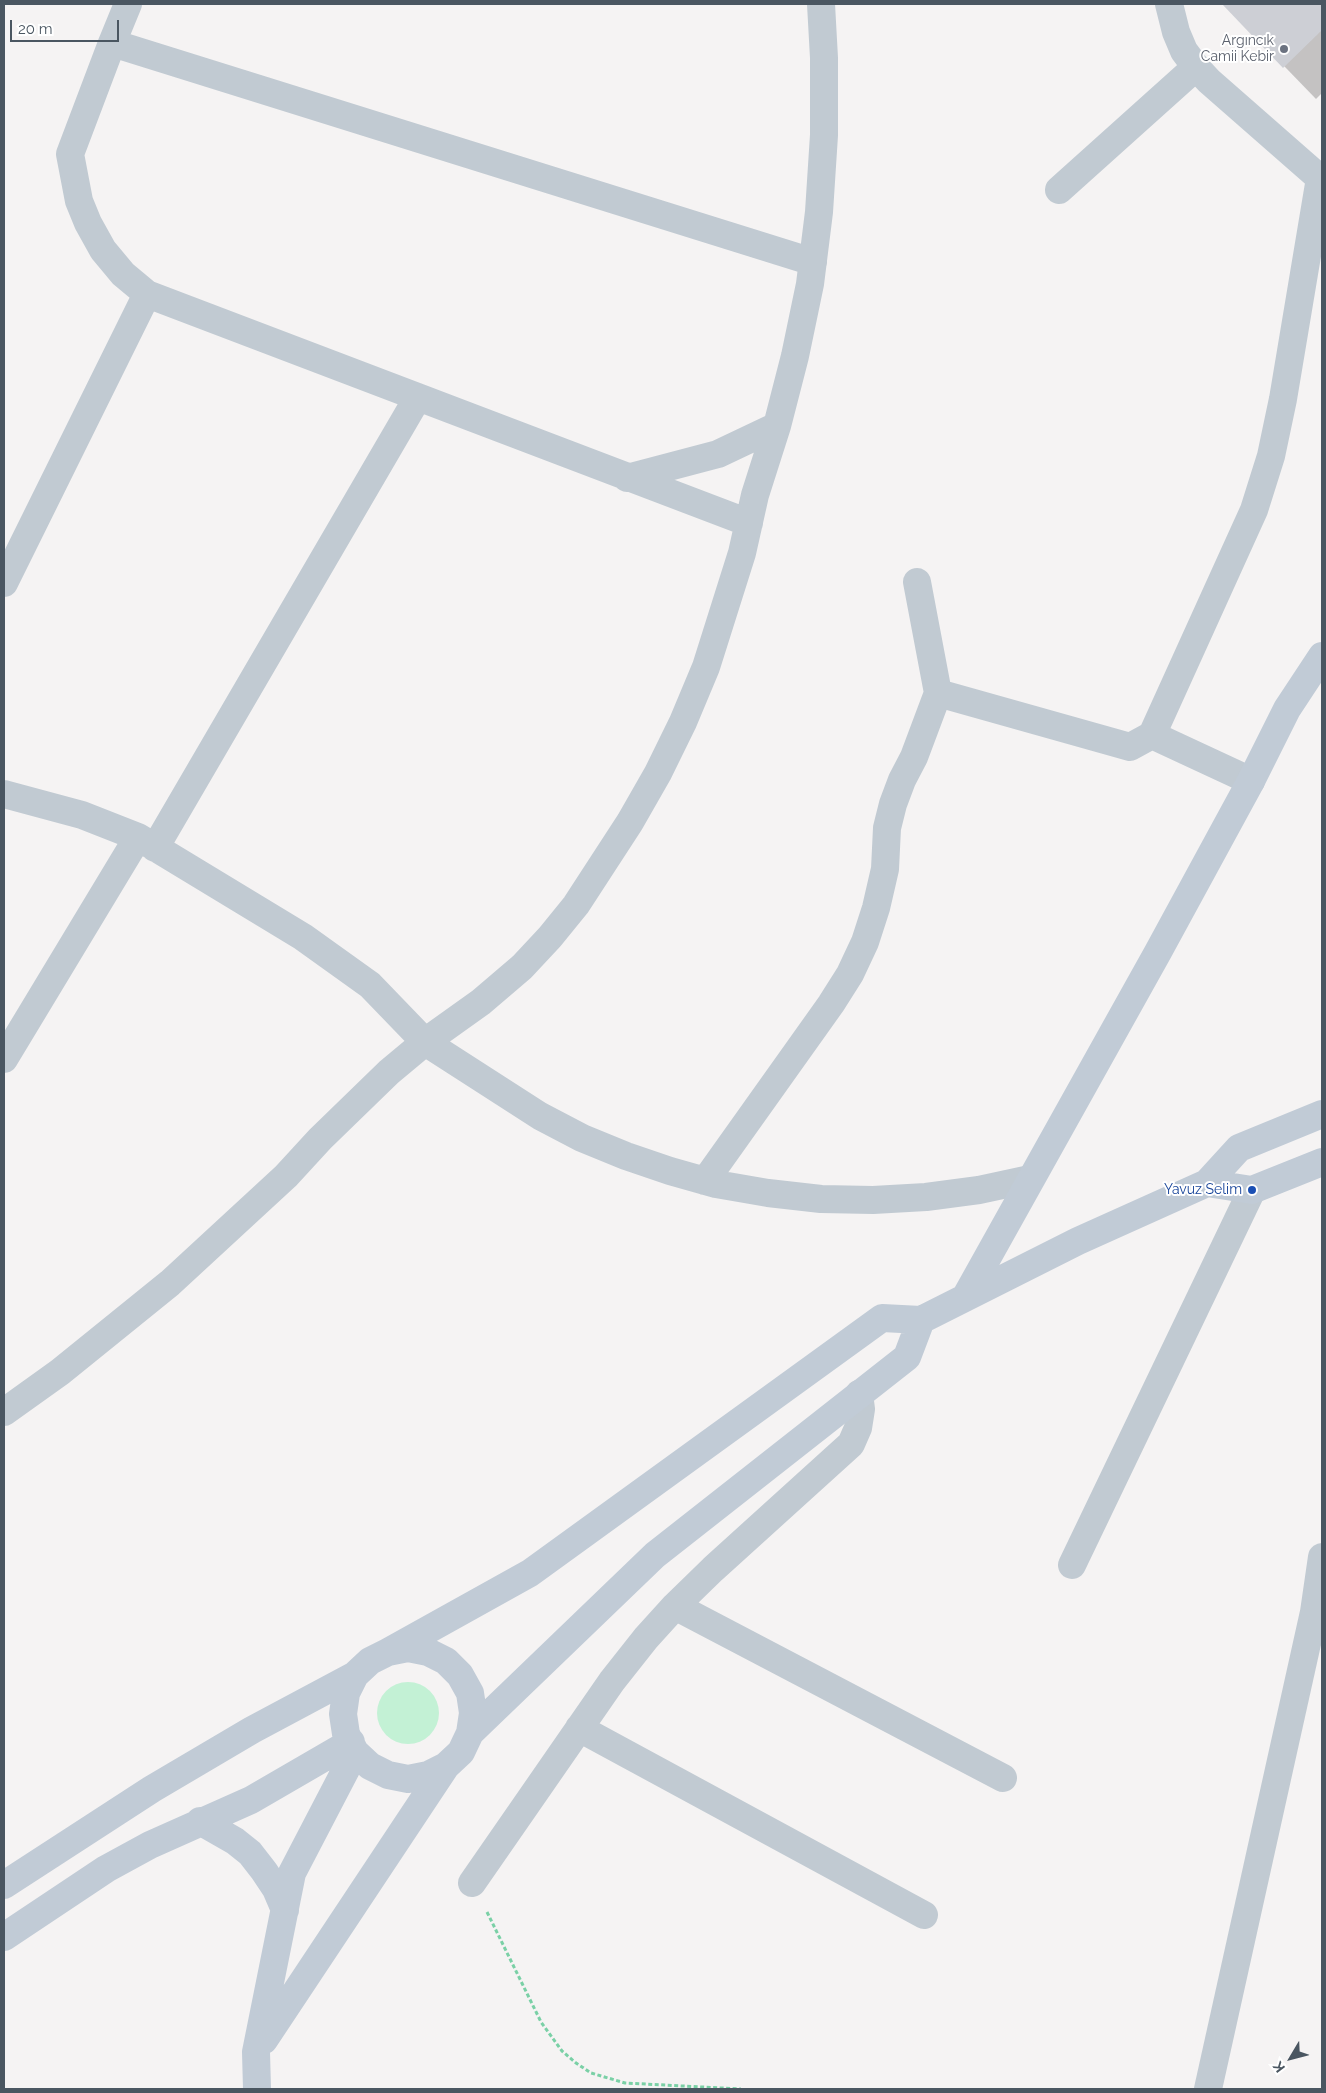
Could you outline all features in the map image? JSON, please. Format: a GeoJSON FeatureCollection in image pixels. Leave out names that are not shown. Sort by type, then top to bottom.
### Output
{"type":"FeatureCollection","features":[{"type":"Feature","properties":{"kind":"street"},"geometry":{"type":"LineString","coordinates":[[128,4],[70,154],[79,201],[88,223],[103,250],[123,274],[147,294],[748,523]]}},
{"type":"Feature","properties":{"kind":"street"},"geometry":{"type":"LineString","coordinates":[[4,1412],[75,1360],[170,1283],[286,1176],[356,1103],[425,1042],[481,1002],[522,967],[576,905],[630,822],[658,773],[683,722],[706,667],[731,592],[755,495],[777,426],[796,356],[819,212],[824,135],[824,58],[821,4]]}},
{"type":"Feature","properties":{"kind":"street"},"geometry":{"type":"LineString","coordinates":[[938,693],[1130,747],[1152,735],[1254,510],[1271,456],[1283,398],[1321,179],[1196,67],[1184,51],[1176,32],[1170,4]]}},
{"type":"Feature","properties":{"kind":"street"},"geometry":{"type":"LineString","coordinates":[[112,43],[812,262]]}},
{"type":"Feature","properties":{"kind":"street"},"geometry":{"type":"LineString","coordinates":[[1059,190],[1196,67]]}},
{"type":"Feature","properties":{"kind":"street"},"geometry":{"type":"LineString","coordinates":[[4,583],[147,294]]}},
{"type":"Feature","properties":{"kind":"street"},"geometry":{"type":"LineString","coordinates":[[4,1059],[146,842],[418,397]]}},
{"type":"Feature","properties":{"kind":"street"},"geometry":{"type":"LineString","coordinates":[[627,478],[718,454],[777,426]]}},
{"type":"Feature","properties":{"kind":"street"},"geometry":{"type":"LineString","coordinates":[[705,1181],[832,1004],[850,974],[865,942],[876,908],[884,869],[887,828],[892,804],[914,757],[938,693],[917,582]]}},
{"type":"Feature","properties":{"kind":"street"},"geometry":{"type":"LineString","coordinates":[[966,1296],[1250,781],[1287,709],[1322,656]]}},
{"type":"Feature","properties":{"kind":"street"},"geometry":{"type":"LineString","coordinates":[[1152,735],[1250,781]]}},
{"type":"Feature","properties":{"kind":"street"},"geometry":{"type":"LineString","coordinates":[[4,794],[82,815],[146,842],[303,937],[370,985],[425,1042],[540,1116],[582,1138],[643,1162],[705,1181],[768,1193],[821,1199],[873,1200],[926,1197],[979,1190],[1030,1179]]}},
{"type":"Feature","properties":{"kind":"street"},"geometry":{"type":"LineString","coordinates":[[4,1885],[152,1789],[252,1730],[355,1675],[370,1661],[530,1574],[882,1318],[921,1320],[1078,1241],[1207,1183],[1238,1148],[1322,1114]]}},
{"type":"Feature","properties":{"kind":"street"},"geometry":{"type":"LineString","coordinates":[[1207,1183],[1252,1190],[1322,1162]]}},
{"type":"Feature","properties":{"kind":"street"},"geometry":{"type":"LineString","coordinates":[[1072,1565],[1252,1190]]}},
{"type":"Feature","properties":{"kind":"street"},"geometry":{"type":"LineString","coordinates":[[470,1734],[655,1555],[906,1357],[921,1320]]}},
{"type":"Feature","properties":{"kind":"street"},"geometry":{"type":"LineString","coordinates":[[472,1883],[612,1681],[675,1606],[851,1444],[858,1428],[861,1409],[859,1394]]}},
{"type":"Feature","properties":{"kind":"street"},"geometry":{"type":"LineString","coordinates":[[1208,2089],[1314,1612],[1322,1557]]}},
{"type":"Feature","properties":{"kind":"street"},"geometry":{"type":"LineString","coordinates":[[675,1606],[1003,1778]]}},
{"type":"Feature","properties":{"kind":"street"},"geometry":{"type":"LineString","coordinates":[[256,2052],[446,1766],[461,1752],[470,1734],[473,1713],[470,1693],[460,1675],[446,1661],[428,1652],[408,1648],[388,1652]]}},
{"type":"Feature","properties":{"kind":"street"},"geometry":{"type":"LineString","coordinates":[[355,1675],[346,1693],[343,1714],[346,1734],[353,1747],[370,1766],[388,1775],[408,1779],[428,1775],[446,1766]]}},
{"type":"Feature","properties":{"kind":"street"},"geometry":{"type":"LineString","coordinates":[[579,1728],[924,1915]]}},
{"type":"Feature","properties":{"kind":"street"},"geometry":{"type":"LineString","coordinates":[[4,1937],[106,1869],[150,1844],[252,1800],[353,1747]]}},
{"type":"Feature","properties":{"kind":"street"},"geometry":{"type":"LineString","coordinates":[[257,2089],[256,2052],[292,1873],[353,1747]]}},
{"type":"Feature","properties":{"kind":"street"},"geometry":{"type":"LineString","coordinates":[[200,1821],[235,1840],[250,1854],[276,1890],[285,1910]]}},
{"type":"Feature","properties":{"kind":"path"},"geometry":{"type":"LineString","coordinates":[[472,1883],[541,2022],[562,2051],[576,2063],[591,2073],[626,2083],[741,2089]]}},
{"type":"Feature","properties":{"kind":"green space"},"geometry":{"type":"Polygon","coordinates":[[[402,1682],[414,1682],[430,1691],[437,1701],[439,1713],[437,1725],[430,1735],[414,1744],[402,1744],[391,1739],[382,1730],[377,1719],[377,1707],[382,1696],[391,1687],[402,1682]]]}},
{"type":"Feature","properties":{"kind":"building","name":"Argıncık Camii Kebir"},"geometry":{"type":"Polygon","coordinates":[[[1222,4],[1322,4],[1322,30],[1283,68],[1222,4]]]}},
{"type":"Feature","properties":{"kind":"place","name":"Argıncık Camii Kebir"},"geometry":{"type":"Point","coordinates":[1284,49]}},
{"type":"Feature","properties":{"kind":"place","name":"Yavuz Selim"},"geometry":{"type":"Point","coordinates":[1252,1190]}}]}
